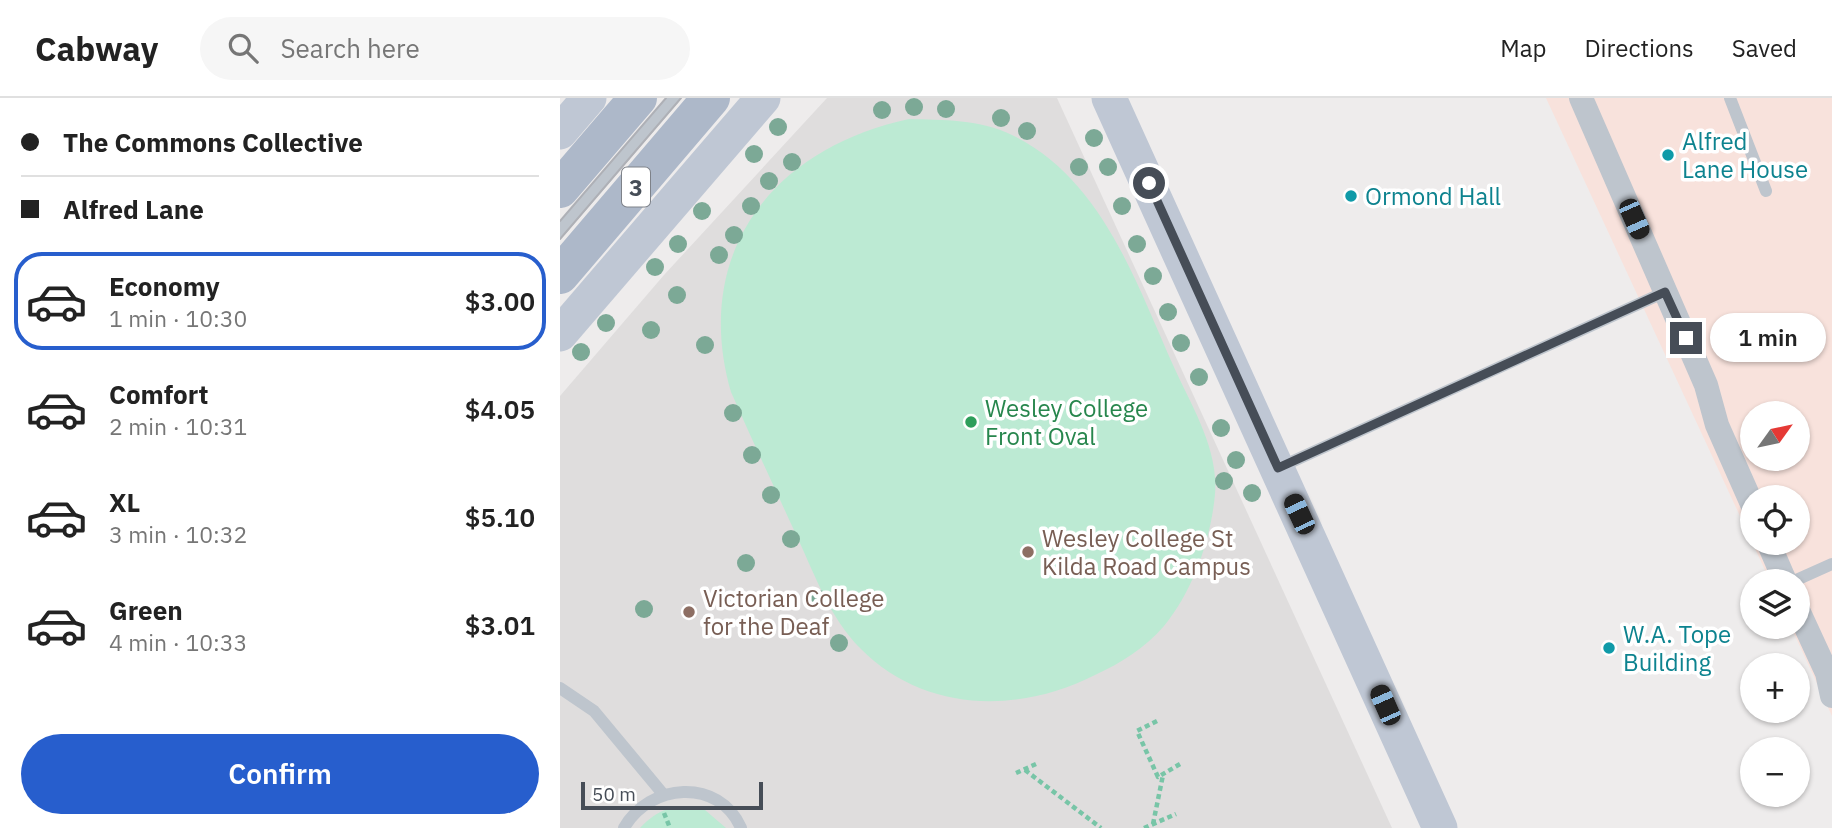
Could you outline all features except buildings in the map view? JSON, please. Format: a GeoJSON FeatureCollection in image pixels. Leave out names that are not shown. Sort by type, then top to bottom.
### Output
{"type":"FeatureCollection","features":[{"type":"Feature","properties":{"kind":"main road","name":"3"},"geometry":{"type":"LineString","coordinates":[[560,189],[638,98]]}},
{"type":"Feature","properties":{"kind":"main road","name":"3"},"geometry":{"type":"LineString","coordinates":[[560,275],[648,202],[711,98]]}},
{"type":"Feature","properties":{"kind":"street"},"geometry":{"type":"LineString","coordinates":[[560,132],[589,98]]}},
{"type":"Feature","properties":{"kind":"street"},"geometry":{"type":"LineString","coordinates":[[560,334],[648,202],[763,98]]}},
{"type":"Feature","properties":{"kind":"street"},"geometry":{"type":"LineString","coordinates":[[1109,98],[1440,828]]}},
{"type":"Feature","properties":{"kind":"street"},"geometry":{"type":"LineString","coordinates":[[1581,98],[1706,385],[1717,425],[1744,485]]}},
{"type":"Feature","properties":{"kind":"street"},"geometry":{"type":"LineString","coordinates":[[1810,636],[1827,673],[1832,696]]}},
{"type":"Feature","properties":{"kind":"lane"},"geometry":{"type":"LineString","coordinates":[[560,230],[674,98]]}},
{"type":"Feature","properties":{"kind":"lane"},"geometry":{"type":"LineString","coordinates":[[1730,98],[1766,191]]}},
{"type":"Feature","properties":{"kind":"lane"},"geometry":{"type":"LineString","coordinates":[[1278,468],[1665,292]]}},
{"type":"Feature","properties":{"kind":"lane"},"geometry":{"type":"LineString","coordinates":[[1810,574],[1832,564]]}},
{"type":"Feature","properties":{"kind":"lane"},"geometry":{"type":"LineString","coordinates":[[560,688],[594,711],[663,794]]}},
{"type":"Feature","properties":{"kind":"lane"},"geometry":{"type":"LineString","coordinates":[[624,828],[643,804],[663,794],[684,790],[706,795],[725,806],[741,828]]}},
{"type":"Feature","properties":{"kind":"path"},"geometry":{"type":"LineString","coordinates":[[1157,721],[1137,731],[1158,777],[1180,764]]}},
{"type":"Feature","properties":{"kind":"path"},"geometry":{"type":"LineString","coordinates":[[1016,773],[1036,764]]}},
{"type":"Feature","properties":{"kind":"path"},"geometry":{"type":"LineString","coordinates":[[1025,770],[1101,828]]}},
{"type":"Feature","properties":{"kind":"path"},"geometry":{"type":"LineString","coordinates":[[1153,824],[1163,774]]}},
{"type":"Feature","properties":{"kind":"path"},"geometry":{"type":"LineString","coordinates":[[1144,828],[1176,814]]}},
{"type":"Feature","properties":{"kind":"shaded area","name":"Wesley College St Kilda Road Campus"},"geometry":{"type":"Polygon","coordinates":[[[827,98],[1057,98],[1392,828],[560,828],[560,396],[664,275],[827,98]]]}},
{"type":"Feature","properties":{"kind":"shaded area"},"geometry":{"type":"Polygon","coordinates":[[[1546,98],[1832,98],[1832,716],[1810,668],[1810,653],[1803,653],[1797,639],[1810,639],[1810,569],[1764,569],[1758,555],[1810,555],[1810,485],[1740,485],[1740,516],[1546,98]]]}},
{"type":"Feature","properties":{"kind":"green space","name":"Wesley College Front Oval"},"geometry":{"type":"Polygon","coordinates":[[[909,119],[961,121],[1000,130],[1043,154],[1069,177],[1092,204],[1129,266],[1202,428],[1213,460],[1215,494],[1205,546],[1184,597],[1164,626],[1141,648],[1114,665],[1065,688],[1035,696],[1004,701],[942,695],[913,685],[885,669],[860,648],[825,598],[731,392],[722,342],[723,295],[734,252],[754,214],[782,181],[818,154],[861,133],[909,119]]]}},
{"type":"Feature","properties":{"kind":"green space"},"geometry":{"type":"Polygon","coordinates":[[[687,806],[705,810],[726,828],[640,828],[661,812],[687,806]]]}},
{"type":"Feature","properties":{"kind":"tram line"},"geometry":{"type":"LineString","coordinates":[[560,221],[666,98]]}},
{"type":"Feature","properties":{"kind":"tram line"},"geometry":{"type":"LineString","coordinates":[[560,239],[681,98]]}},
{"type":"Feature","properties":{"kind":"place","name":"Alfred Lane House"},"geometry":{"type":"Point","coordinates":[1668,155]}},
{"type":"Feature","properties":{"kind":"place","name":"Ormond Hall"},"geometry":{"type":"Point","coordinates":[1351,196]}},
{"type":"Feature","properties":{"kind":"place","name":"Wesley College Front Oval"},"geometry":{"type":"Point","coordinates":[971,422]}},
{"type":"Feature","properties":{"kind":"place","name":"Wesley College St Kilda Road Campus"},"geometry":{"type":"Point","coordinates":[1028,552]}},
{"type":"Feature","properties":{"kind":"place","name":"Victorian College for the Deaf"},"geometry":{"type":"Point","coordinates":[689,612]}},
{"type":"Feature","properties":{"kind":"place","name":"W.A. Tope Building"},"geometry":{"type":"Point","coordinates":[1609,648]}},
{"type":"Feature","properties":{"kind":"route"},"geometry":{"type":"LineString","coordinates":[[1149,183],[1278,468],[1665,292],[1686,338]]}}]}
